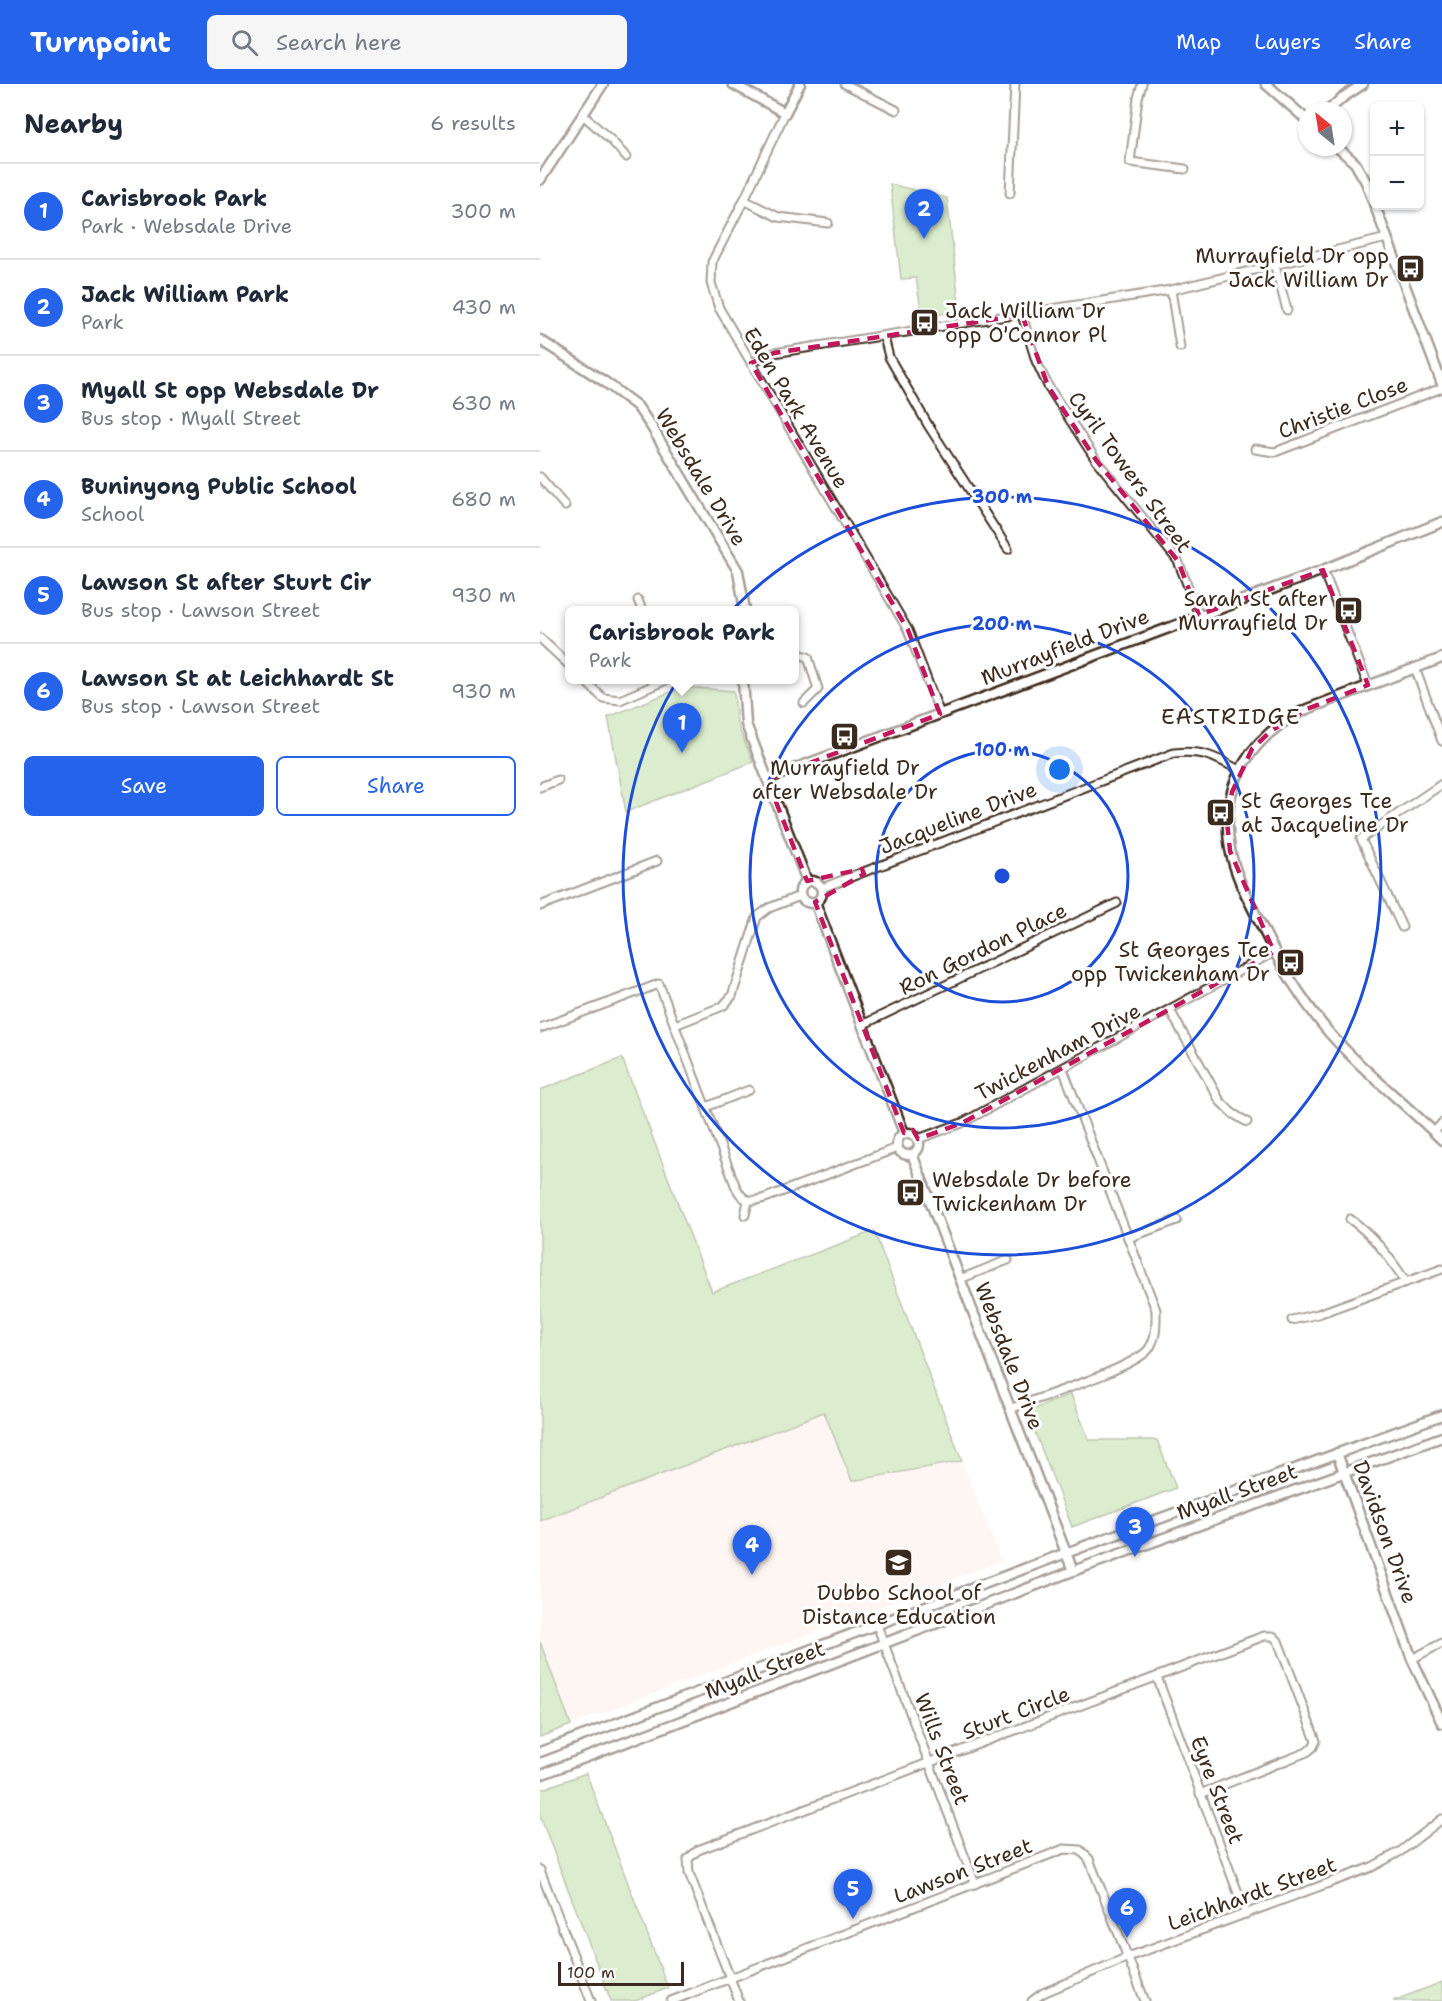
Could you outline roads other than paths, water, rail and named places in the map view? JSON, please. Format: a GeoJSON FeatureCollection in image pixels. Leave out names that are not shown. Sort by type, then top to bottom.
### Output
{"type":"FeatureCollection","features":[{"type":"Feature","properties":{"kind":"street"},"geometry":{"type":"LineString","coordinates":[[540,180],[603,84]]}},
{"type":"Feature","properties":{"kind":"street"},"geometry":{"type":"LineString","coordinates":[[733,84],[785,113],[800,84]]}},
{"type":"Feature","properties":{"kind":"street"},"geometry":{"type":"LineString","coordinates":[[845,84],[896,110]]}},
{"type":"Feature","properties":{"kind":"street"},"geometry":{"type":"LineString","coordinates":[[1010,193],[1015,84]]}},
{"type":"Feature","properties":{"kind":"street"},"geometry":{"type":"LineString","coordinates":[[1142,84],[1138,98],[1130,162],[1185,169]]}},
{"type":"Feature","properties":{"kind":"street"},"geometry":{"type":"LineString","coordinates":[[1266,84],[1298,112]]}},
{"type":"Feature","properties":{"kind":"street"},"geometry":{"type":"LineString","coordinates":[[1338,102],[1363,84]]}},
{"type":"Feature","properties":{"kind":"street","name":"Eden Park Avenue"},"geometry":{"type":"LineString","coordinates":[[785,113],[712,262],[711,283],[719,308],[908,630],[940,714]]}},
{"type":"Feature","properties":{"kind":"street"},"geometry":{"type":"LineString","coordinates":[[583,115],[626,157]]}},
{"type":"Feature","properties":{"kind":"street"},"geometry":{"type":"LineString","coordinates":[[1347,156],[1355,163],[1366,182],[1442,386]]}},
{"type":"Feature","properties":{"kind":"street"},"geometry":{"type":"LineString","coordinates":[[744,200],[778,217],[828,223]]}},
{"type":"Feature","properties":{"kind":"street"},"geometry":{"type":"LineString","coordinates":[[751,363],[774,353],[1171,290],[1387,238]]}},
{"type":"Feature","properties":{"kind":"street"},"geometry":{"type":"LineString","coordinates":[[1275,266],[1287,310]]}},
{"type":"Feature","properties":{"kind":"street"},"geometry":{"type":"LineString","coordinates":[[1171,290],[1180,347]]}},
{"type":"Feature","properties":{"kind":"street","name":"Cyril Towers Street"},"geometry":{"type":"LineString","coordinates":[[1022,315],[1036,361],[1048,386],[1096,460],[1178,561],[1199,615]]}},
{"type":"Feature","properties":{"kind":"street"},"geometry":{"type":"LineString","coordinates":[[884,337],[889,357],[928,424],[1008,549]]}},
{"type":"Feature","properties":{"kind":"street","name":"Websdale Drive"},"geometry":{"type":"LineString","coordinates":[[540,339],[637,406],[738,571],[744,606]]}},
{"type":"Feature","properties":{"kind":"street","name":"Christie Close"},"geometry":{"type":"LineString","coordinates":[[1255,449],[1275,452],[1442,386]]}},
{"type":"Feature","properties":{"kind":"street"},"geometry":{"type":"LineString","coordinates":[[540,477],[565,506]]}},
{"type":"Feature","properties":{"kind":"street","name":"Murrayfield Drive"},"geometry":{"type":"LineString","coordinates":[[767,779],[1323,570],[1442,522]]}},
{"type":"Feature","properties":{"kind":"street"},"geometry":{"type":"LineString","coordinates":[[1323,570],[1368,685]]}},
{"type":"Feature","properties":{"kind":"street"},"geometry":{"type":"LineString","coordinates":[[638,600],[640,606]]}},
{"type":"Feature","properties":{"kind":"street"},"geometry":{"type":"LineString","coordinates":[[540,638],[565,661]]}},
{"type":"Feature","properties":{"kind":"street"},"geometry":{"type":"LineString","coordinates":[[799,654],[808,657],[818,689],[804,703]]}},
{"type":"Feature","properties":{"kind":"street"},"geometry":{"type":"LineString","coordinates":[[1442,658],[1290,717],[1271,731],[1252,749],[1240,771],[1232,792],[1227,821],[1230,851],[1239,880],[1274,952],[1300,995],[1328,1031],[1442,1140]]}},
{"type":"Feature","properties":{"kind":"street"},"geometry":{"type":"LineString","coordinates":[[1415,668],[1442,741]]}},
{"type":"Feature","properties":{"kind":"street"},"geometry":{"type":"LineString","coordinates":[[588,684],[603,698],[620,700],[657,684]]}},
{"type":"Feature","properties":{"kind":"street"},"geometry":{"type":"LineString","coordinates":[[743,684],[746,724],[807,881]]}},
{"type":"Feature","properties":{"kind":"street","name":"Jacqueline Drive"},"geometry":{"type":"LineString","coordinates":[[822,888],[1174,753],[1190,751],[1204,753],[1240,771]]}},
{"type":"Feature","properties":{"kind":"street"},"geometry":{"type":"LineString","coordinates":[[540,787],[558,780]]}},
{"type":"Feature","properties":{"kind":"street"},"geometry":{"type":"LineString","coordinates":[[1402,927],[1361,839],[1442,784]]}},
{"type":"Feature","properties":{"kind":"street"},"geometry":{"type":"LineString","coordinates":[[540,906],[657,861]]}},
{"type":"Feature","properties":{"kind":"street"},"geometry":{"type":"LineString","coordinates":[[807,881],[817,882],[822,888],[820,898],[815,902],[804,902],[800,896],[800,889],[807,881]]}},
{"type":"Feature","properties":{"kind":"street"},"geometry":{"type":"LineString","coordinates":[[675,1025],[723,1006],[732,996],[757,917],[769,908],[800,896]]}},
{"type":"Feature","properties":{"kind":"street"},"geometry":{"type":"LineString","coordinates":[[815,902],[904,1133]]}},
{"type":"Feature","properties":{"kind":"street","name":"Ron Gordon Place"},"geometry":{"type":"LineString","coordinates":[[862,1025],[1117,903]]}},
{"type":"Feature","properties":{"kind":"street","name":"Twickenham Drive"},"geometry":{"type":"LineString","coordinates":[[918,1139],[962,1123],[1274,952]]}},
{"type":"Feature","properties":{"kind":"street"},"geometry":{"type":"LineString","coordinates":[[540,1028],[659,984],[735,1185],[743,1199],[748,1202],[765,1198],[897,1148]]}},
{"type":"Feature","properties":{"kind":"street"},"geometry":{"type":"LineString","coordinates":[[1170,1010],[1220,1101],[1232,1113],[1247,1122]]}},
{"type":"Feature","properties":{"kind":"street"},"geometry":{"type":"LineString","coordinates":[[1010,1409],[1123,1366],[1147,1351],[1155,1332],[1155,1310],[1063,1069]]}},
{"type":"Feature","properties":{"kind":"street"},"geometry":{"type":"LineString","coordinates":[[706,1107],[749,1090]]}},
{"type":"Feature","properties":{"kind":"street"},"geometry":{"type":"LineString","coordinates":[[1434,1132],[1442,1123]]}},
{"type":"Feature","properties":{"kind":"street"},"geometry":{"type":"LineString","coordinates":[[904,1133],[911,1133],[918,1139],[919,1147],[912,1154],[902,1154],[897,1148],[897,1139],[904,1133]]}},
{"type":"Feature","properties":{"kind":"street","name":"Websdale Drive"},"geometry":{"type":"LineString","coordinates":[[912,1154],[1073,1571]]}},
{"type":"Feature","properties":{"kind":"street"},"geometry":{"type":"LineString","coordinates":[[745,1215],[748,1202]]}},
{"type":"Feature","properties":{"kind":"street"},"geometry":{"type":"LineString","coordinates":[[1350,1219],[1363,1228],[1388,1255],[1406,1282]]}},
{"type":"Feature","properties":{"kind":"street"},"geometry":{"type":"LineString","coordinates":[[1128,1238],[1177,1220]]}},
{"type":"Feature","properties":{"kind":"street"},"geometry":{"type":"LineString","coordinates":[[960,1279],[1008,1260]]}},
{"type":"Feature","properties":{"kind":"street"},"geometry":{"type":"LineString","coordinates":[[1292,1320],[1318,1314],[1442,1269]]}},
{"type":"Feature","properties":{"kind":"street","name":"Myall Street"},"geometry":{"type":"LineString","coordinates":[[540,1752],[1442,1414]]}},
{"type":"Feature","properties":{"kind":"street","name":"Myall Street"},"geometry":{"type":"LineString","coordinates":[[540,1775],[1073,1571],[1442,1437]]}},
{"type":"Feature","properties":{"kind":"street","name":"Davidson Drive"},"geometry":{"type":"LineString","coordinates":[[1337,1453],[1412,1659],[1442,1723]]}},
{"type":"Feature","properties":{"kind":"street","name":"Wills Street"},"geometry":{"type":"LineString","coordinates":[[877,1625],[975,1884]]}},
{"type":"Feature","properties":{"kind":"street","name":"Sturt Circle"},"geometry":{"type":"LineString","coordinates":[[739,2001],[689,1873],[688,1859],[698,1850],[1264,1636],[1273,1636],[1278,1641],[1316,1741],[1307,1752],[1200,1794]]}},
{"type":"Feature","properties":{"kind":"street"},"geometry":{"type":"LineString","coordinates":[[1412,1659],[1442,1643]]}},
{"type":"Feature","properties":{"kind":"street","name":"Eyre Street"},"geometry":{"type":"LineString","coordinates":[[1157,1677],[1246,1914]]}},
{"type":"Feature","properties":{"kind":"street","name":"Leichhardt Street"},"geometry":{"type":"LineString","coordinates":[[1032,2001],[1043,1993],[1128,1958],[1372,1867],[1401,1851],[1442,1819]]}},
{"type":"Feature","properties":{"kind":"street","name":"Lawson Street"},"geometry":{"type":"LineString","coordinates":[[671,2001],[1064,1849],[1080,1850],[1089,1859],[1145,2001]]}},
{"type":"Feature","properties":{"kind":"street"},"geometry":{"type":"LineString","coordinates":[[540,1870],[591,2001]]}},
{"type":"Feature","properties":{"kind":"place","name":"Jack William Park"},"geometry":{"type":"Point","coordinates":[924,239]}},
{"type":"Feature","properties":{"kind":"place","name":"Murrayfield Dr opp Jack William Dr"},"geometry":{"type":"Point","coordinates":[1410,268]}},
{"type":"Feature","properties":{"kind":"place","name":"Jack William Dr opp O'Connor Pl"},"geometry":{"type":"Point","coordinates":[924,323]}},
{"type":"Feature","properties":{"kind":"place","name":"Sarah St after Murrayfield Dr"},"geometry":{"type":"Point","coordinates":[1349,611]}},
{"type":"Feature","properties":{"kind":"place","name":"Murrayfield Dr after Websdale Dr"},"geometry":{"type":"Point","coordinates":[845,737]}},
{"type":"Feature","properties":{"kind":"place","name":"Carisbrook Park"},"geometry":{"type":"Point","coordinates":[682,753]}},
{"type":"Feature","properties":{"kind":"place","name":"St Georges Tce at Jacqueline Dr"},"geometry":{"type":"Point","coordinates":[1220,813]}},
{"type":"Feature","properties":{"kind":"place","name":"St Georges Tce opp Twickenham Dr"},"geometry":{"type":"Point","coordinates":[1291,962]}},
{"type":"Feature","properties":{"kind":"place","name":"Websdale Dr before Twickenham Dr"},"geometry":{"type":"Point","coordinates":[911,1192]}},
{"type":"Feature","properties":{"kind":"place","name":"Myall St opp Websdale Dr"},"geometry":{"type":"Point","coordinates":[1135,1557]}},
{"type":"Feature","properties":{"kind":"place","name":"Dubbo School of Distance Education"},"geometry":{"type":"Point","coordinates":[899,1562]}},
{"type":"Feature","properties":{"kind":"place","name":"Buninyong Public School"},"geometry":{"type":"Point","coordinates":[752,1575]}},
{"type":"Feature","properties":{"kind":"place","name":"Lawson St after Sturt Cir"},"geometry":{"type":"Point","coordinates":[853,1919]}},
{"type":"Feature","properties":{"kind":"place","name":"Lawson St at Leichhardt St"},"geometry":{"type":"Point","coordinates":[1127,1938]}},
{"type":"Feature","properties":{"kind":"district","name":"EASTRIDGE"},"geometry":{"type":"Point","coordinates":[1231,716]}}]}
